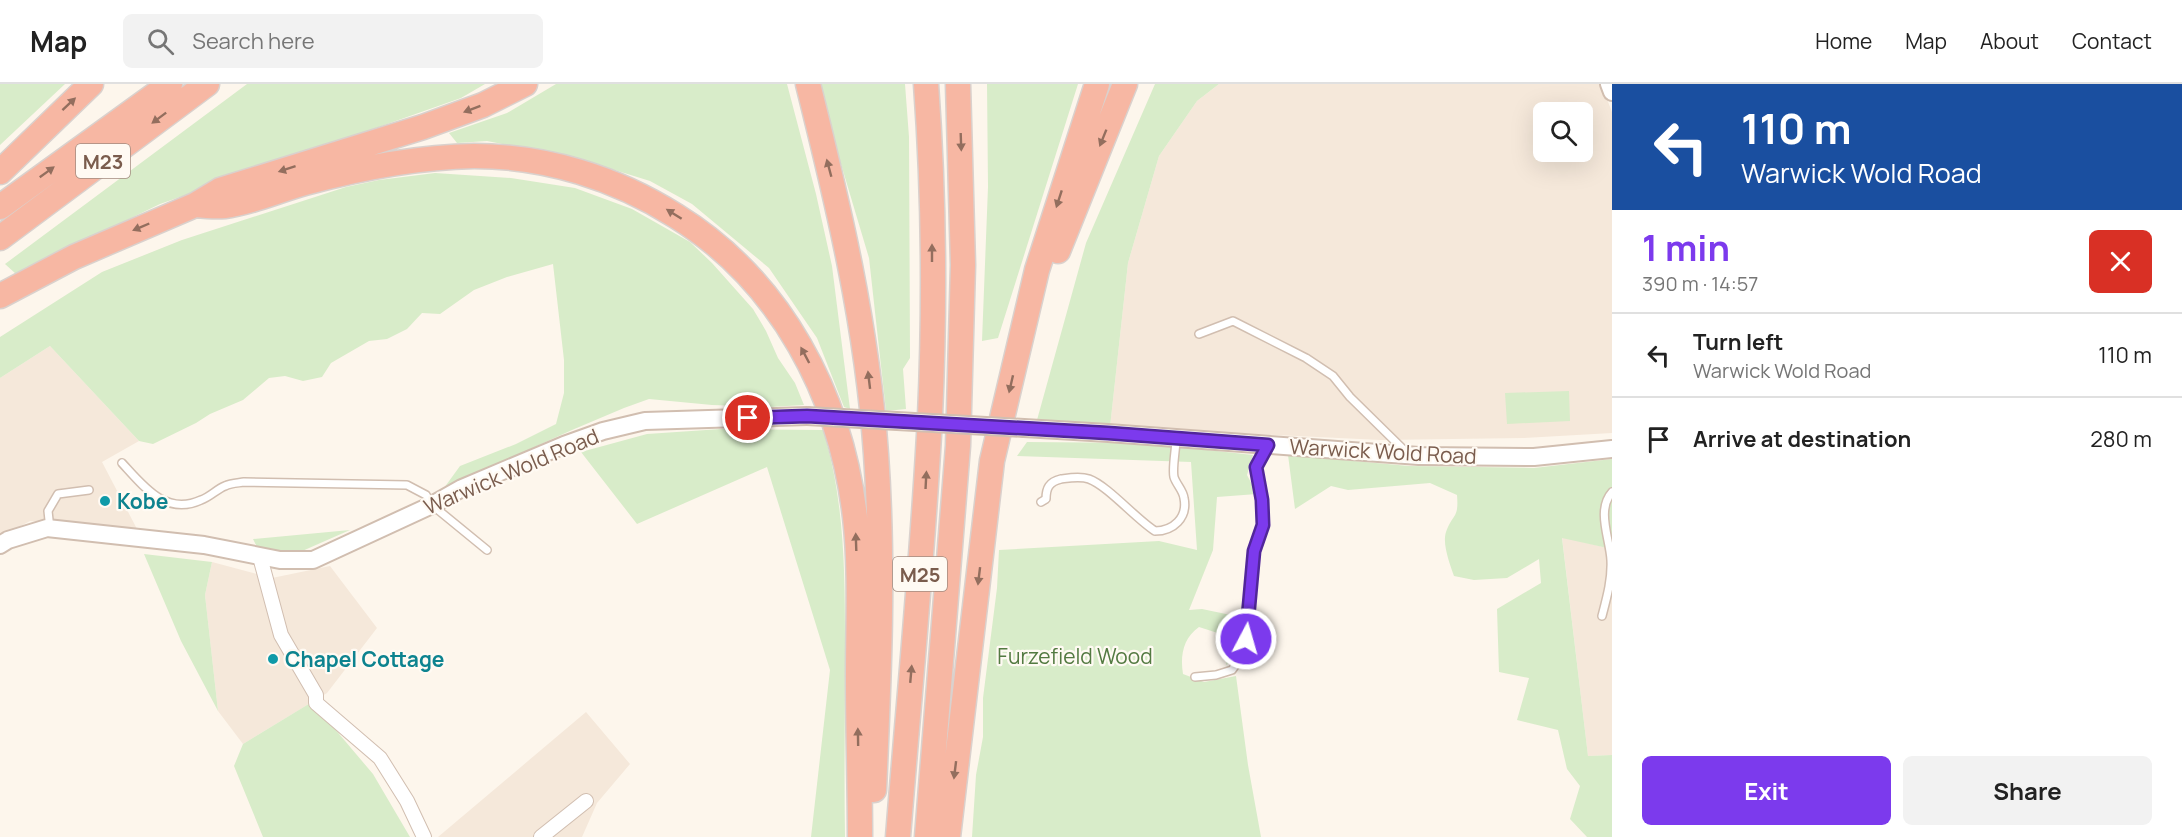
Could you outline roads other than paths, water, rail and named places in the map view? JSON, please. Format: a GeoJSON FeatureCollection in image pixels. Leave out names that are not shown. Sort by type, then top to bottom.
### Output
{"type":"FeatureCollection","features":[{"type":"Feature","properties":{"kind":"highway"},"geometry":{"type":"LineString","coordinates":[[0,172],[91,84]]}},
{"type":"Feature","properties":{"kind":"highway","name":"M23"},"geometry":{"type":"LineString","coordinates":[[0,207],[170,84]]}},
{"type":"Feature","properties":{"kind":"highway","name":"M23"},"geometry":{"type":"LineString","coordinates":[[0,238],[207,84]]}},
{"type":"Feature","properties":{"kind":"highway"},"geometry":{"type":"LineString","coordinates":[[0,296],[74,257],[195,205],[220,190],[454,116],[483,105],[525,84]]}},
{"type":"Feature","properties":{"kind":"highway"},"geometry":{"type":"LineString","coordinates":[[808,84],[832,176],[852,271],[861,321],[876,452],[881,585],[873,837]]}},
{"type":"Feature","properties":{"kind":"highway","name":"M25"},"geometry":{"type":"LineString","coordinates":[[898,837],[930,414],[932,245],[926,84]]}},
{"type":"Feature","properties":{"kind":"highway","name":"M25"},"geometry":{"type":"LineString","coordinates":[[927,837],[958,446],[963,265],[958,84]]}},
{"type":"Feature","properties":{"kind":"highway"},"geometry":{"type":"LineString","coordinates":[[948,837],[993,461],[1037,270],[1097,84]]}},
{"type":"Feature","properties":{"kind":"highway"},"geometry":{"type":"LineString","coordinates":[[1024,327],[1049,272],[1125,84]]}},
{"type":"Feature","properties":{"kind":"highway"},"geometry":{"type":"LineString","coordinates":[[195,205],[225,206],[326,178],[393,164],[447,157],[508,158],[574,169],[622,187],[685,221],[740,267],[763,291],[799,342],[827,402],[847,467],[855,520],[860,837]]}},
{"type":"Feature","properties":{"kind":"street"},"geometry":{"type":"LineString","coordinates":[[1609,84],[1612,92]]}},
{"type":"Feature","properties":{"kind":"street","name":"Warwick Wold Road"},"geometry":{"type":"LineString","coordinates":[[0,545],[8,540],[50,529],[204,546],[280,560],[313,561],[432,505],[462,488],[564,445],[603,431],[645,421],[807,416],[1024,428],[1408,455],[1534,457],[1612,449]]}},
{"type":"Feature","properties":{"kind":"street"},"geometry":{"type":"LineString","coordinates":[[260,557],[281,635],[316,695],[316,703],[380,758],[407,801],[424,837]]}},
{"type":"Feature","properties":{"kind":"street"},"geometry":{"type":"LineString","coordinates":[[541,837],[586,801]]}},
{"type":"Feature","properties":{"kind":"lane"},"geometry":{"type":"LineString","coordinates":[[1199,334],[1233,321],[1306,358],[1333,376],[1350,397],[1408,455]]}},
{"type":"Feature","properties":{"kind":"lane"},"geometry":{"type":"LineString","coordinates":[[1041,502],[1046,499],[1049,484],[1057,480],[1071,477],[1089,479],[1155,531],[1172,528],[1179,522],[1184,510],[1184,498],[1174,477],[1176,439]]}},
{"type":"Feature","properties":{"kind":"lane"},"geometry":{"type":"LineString","coordinates":[[1195,677],[1216,675],[1232,670],[1244,653],[1249,625],[1254,551],[1263,525],[1262,500],[1256,467],[1268,445]]}},
{"type":"Feature","properties":{"kind":"lane"},"geometry":{"type":"LineString","coordinates":[[122,463],[151,491],[171,505],[188,506],[225,486],[244,482],[407,485],[426,495],[432,505],[487,550]]}},
{"type":"Feature","properties":{"kind":"lane"},"geometry":{"type":"LineString","coordinates":[[50,529],[48,511],[58,494],[89,490]]}},
{"type":"Feature","properties":{"kind":"lane"},"geometry":{"type":"LineString","coordinates":[[1602,616],[1610,583],[1611,559],[1604,514],[1608,497],[1612,492]]}},
{"type":"Feature","properties":{"kind":"place","name":"Kobe"},"geometry":{"type":"Point","coordinates":[105,501]}},
{"type":"Feature","properties":{"kind":"place","name":"Chapel Cottage"},"geometry":{"type":"Point","coordinates":[273,659]}},
{"type":"Feature","properties":{"kind":"park label","name":"Furzefield Wood"},"geometry":{"type":"Point","coordinates":[1075,656]}}]}
